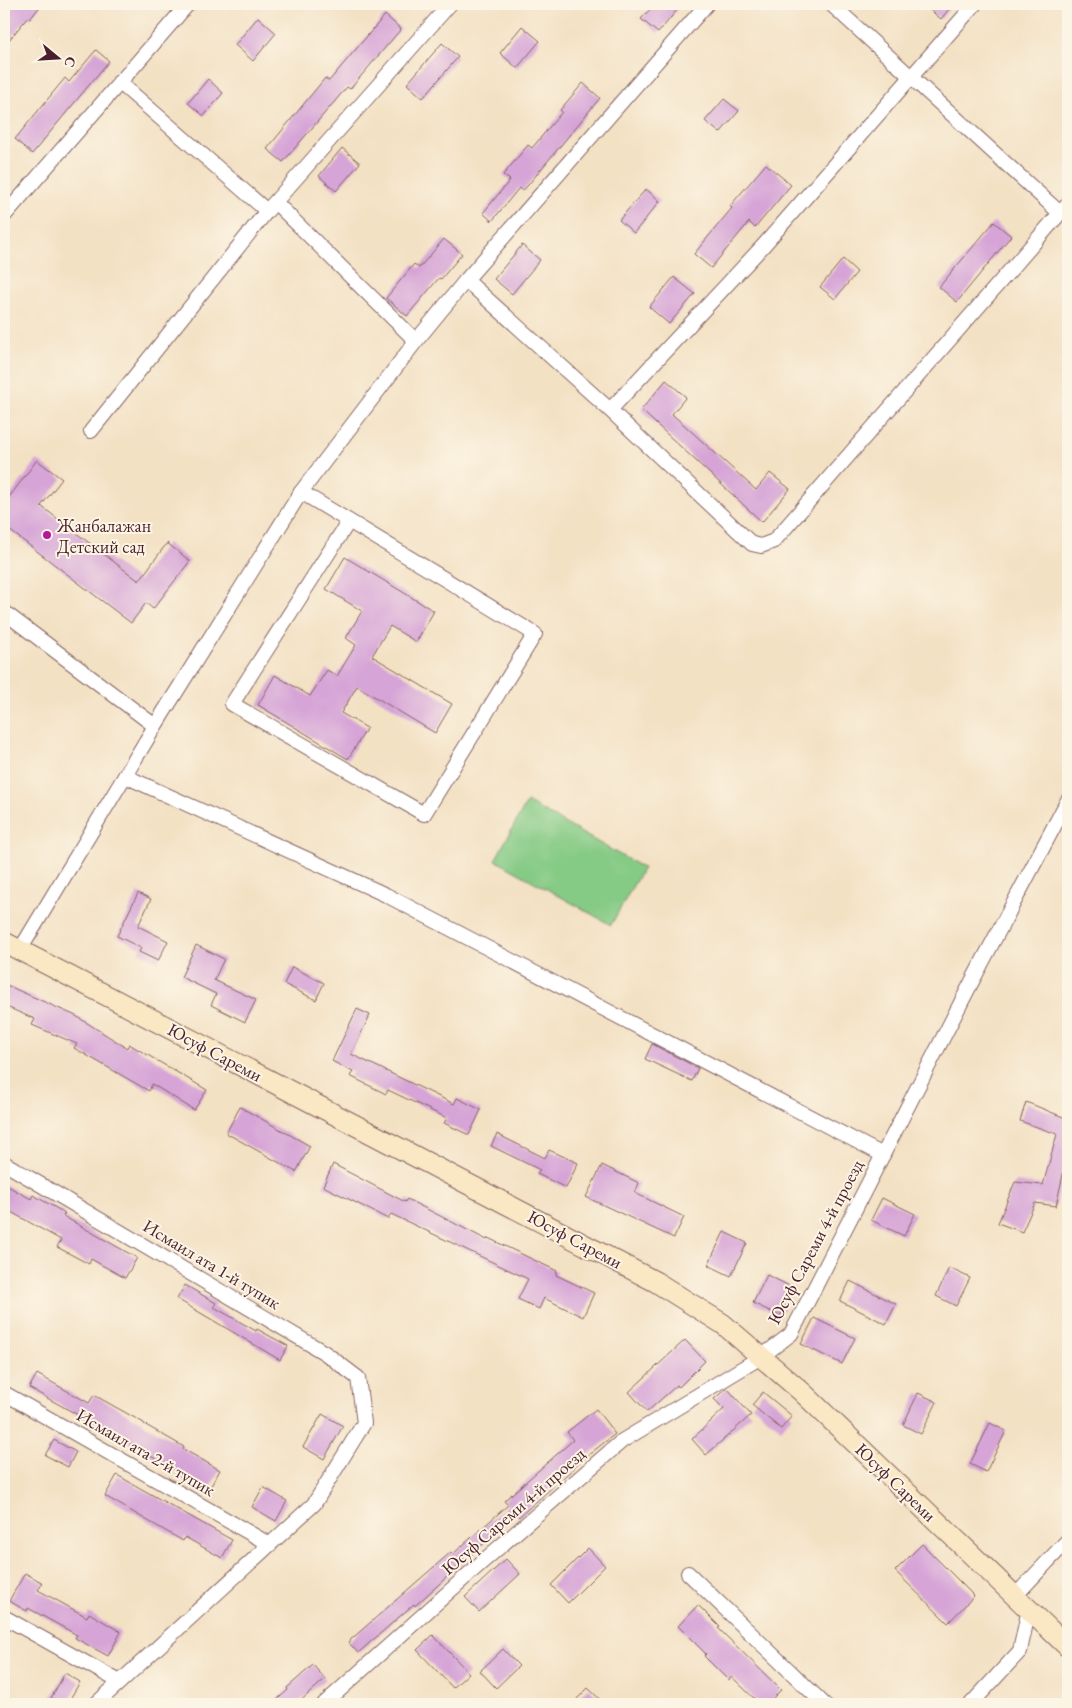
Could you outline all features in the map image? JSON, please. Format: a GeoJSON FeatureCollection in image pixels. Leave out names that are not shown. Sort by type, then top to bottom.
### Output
{"type":"FeatureCollection","features":[{"type":"Feature","properties":{"kind":"main road","name":"Юсуф Сареми"},"geometry":{"type":"LineString","coordinates":[[12,946],[656,1282],[723,1324],[802,1392],[1068,1647]]}},
{"type":"Feature","properties":{"kind":"street"},"geometry":{"type":"LineString","coordinates":[[4,216],[188,4]]}},
{"type":"Feature","properties":{"kind":"street"},"geometry":{"type":"LineString","coordinates":[[91,431],[271,207],[450,4]]}},
{"type":"Feature","properties":{"kind":"street"},"geometry":{"type":"LineString","coordinates":[[12,946],[125,776],[301,492],[416,341],[466,280],[707,4]]}},
{"type":"Feature","properties":{"kind":"street"},"geometry":{"type":"LineString","coordinates":[[466,280],[610,410],[752,544],[761,546],[774,541],[1064,208],[831,4]]}},
{"type":"Feature","properties":{"kind":"street"},"geometry":{"type":"LineString","coordinates":[[610,410],[763,246],[975,4]]}},
{"type":"Feature","properties":{"kind":"street"},"geometry":{"type":"LineString","coordinates":[[119,82],[271,207],[416,341]]}},
{"type":"Feature","properties":{"kind":"street"},"geometry":{"type":"LineString","coordinates":[[301,492],[349,521],[535,634],[424,814],[232,704],[349,521]]}},
{"type":"Feature","properties":{"kind":"street"},"geometry":{"type":"LineString","coordinates":[[4,612],[155,726]]}},
{"type":"Feature","properties":{"kind":"street"},"geometry":{"type":"LineString","coordinates":[[125,776],[386,895],[883,1155]]}},
{"type":"Feature","properties":{"kind":"street","name":"Юсуф Сареми 4-й проезд"},"geometry":{"type":"LineString","coordinates":[[324,1704],[481,1563],[622,1441],[761,1356],[791,1334],[1068,800]]}},
{"type":"Feature","properties":{"kind":"street","name":"Исмаил ата 1-й тупик"},"geometry":{"type":"LineString","coordinates":[[4,1163],[332,1358],[358,1378],[364,1423],[314,1504],[270,1544]]}},
{"type":"Feature","properties":{"kind":"street","name":"Исмаил ата 2-й тупик"},"geometry":{"type":"LineString","coordinates":[[4,1393],[270,1544]]}},
{"type":"Feature","properties":{"kind":"street"},"geometry":{"type":"LineString","coordinates":[[971,1704],[1020,1651],[1022,1602],[1068,1540]]}},
{"type":"Feature","properties":{"kind":"street"},"geometry":{"type":"LineString","coordinates":[[96,1704],[270,1544]]}},
{"type":"Feature","properties":{"kind":"street"},"geometry":{"type":"LineString","coordinates":[[688,1573],[824,1704]]}},
{"type":"Feature","properties":{"kind":"street"},"geometry":{"type":"LineString","coordinates":[[4,1617],[120,1682]]}},
{"type":"Feature","properties":{"kind":"green space"},"geometry":{"type":"Polygon","coordinates":[[[527,802],[643,868],[611,925],[495,860],[527,802]]]}},
{"type":"Feature","properties":{"kind":"building"},"geometry":{"type":"Polygon","coordinates":[[[10,4],[42,4],[30,19],[28,17],[4,46],[4,11],[10,4]]]}},
{"type":"Feature","properties":{"kind":"building"},"geometry":{"type":"Polygon","coordinates":[[[655,4],[682,4],[658,33],[641,19],[655,4]]]}},
{"type":"Feature","properties":{"kind":"building"},"geometry":{"type":"Polygon","coordinates":[[[923,4],[953,4],[941,19],[923,4]]]}},
{"type":"Feature","properties":{"kind":"building"},"geometry":{"type":"Polygon","coordinates":[[[385,15],[401,29],[350,89],[347,87],[283,162],[267,149],[325,78],[329,81],[385,15]]]}},
{"type":"Feature","properties":{"kind":"building"},"geometry":{"type":"Polygon","coordinates":[[[258,17],[276,33],[253,61],[235,45],[258,17]]]}},
{"type":"Feature","properties":{"kind":"building"},"geometry":{"type":"Polygon","coordinates":[[[522,26],[540,41],[517,68],[500,53],[522,26]]]}},
{"type":"Feature","properties":{"kind":"building"},"geometry":{"type":"Polygon","coordinates":[[[442,43],[458,57],[423,98],[407,84],[442,43]]]}},
{"type":"Feature","properties":{"kind":"building"},"geometry":{"type":"Polygon","coordinates":[[[96,50],[109,61],[32,154],[15,139],[65,78],[69,82],[96,50]]]}},
{"type":"Feature","properties":{"kind":"building"},"geometry":{"type":"Polygon","coordinates":[[[208,79],[223,93],[204,116],[188,103],[208,79]]]}},
{"type":"Feature","properties":{"kind":"building"},"geometry":{"type":"Polygon","coordinates":[[[583,83],[600,98],[523,191],[519,188],[492,221],[483,213],[510,180],[503,175],[528,145],[532,148],[583,83]]]}},
{"type":"Feature","properties":{"kind":"building"},"geometry":{"type":"Polygon","coordinates":[[[724,99],[739,111],[720,133],[705,121],[724,99]]]}},
{"type":"Feature","properties":{"kind":"building"},"geometry":{"type":"Polygon","coordinates":[[[342,148],[360,163],[336,191],[319,176],[342,148]]]}},
{"type":"Feature","properties":{"kind":"building"},"geometry":{"type":"Polygon","coordinates":[[[766,164],[791,185],[755,228],[749,222],[711,268],[694,254],[732,208],[730,206],[766,164]]]}},
{"type":"Feature","properties":{"kind":"building"},"geometry":{"type":"Polygon","coordinates":[[[646,189],[660,201],[634,233],[619,220],[646,189]]]}},
{"type":"Feature","properties":{"kind":"building"},"geometry":{"type":"Polygon","coordinates":[[[994,222],[1011,236],[957,302],[939,287],[994,222]]]}},
{"type":"Feature","properties":{"kind":"building"},"geometry":{"type":"Polygon","coordinates":[[[444,239],[462,254],[407,316],[386,298],[414,264],[419,268],[444,239]]]}},
{"type":"Feature","properties":{"kind":"building"},"geometry":{"type":"Polygon","coordinates":[[[522,245],[540,260],[512,294],[494,279],[522,245]]]}},
{"type":"Feature","properties":{"kind":"building"},"geometry":{"type":"Polygon","coordinates":[[[843,259],[857,272],[835,299],[820,287],[843,259]]]}},
{"type":"Feature","properties":{"kind":"building"},"geometry":{"type":"Polygon","coordinates":[[[674,277],[695,294],[669,324],[649,307],[674,277]]]}},
{"type":"Feature","properties":{"kind":"building"},"geometry":{"type":"Polygon","coordinates":[[[666,380],[686,397],[672,414],[756,490],[770,473],[790,489],[762,522],[641,410],[666,380]]]}},
{"type":"Feature","properties":{"kind":"building","name":"Жанбалажан Детский сад"},"geometry":{"type":"Polygon","coordinates":[[[37,460],[62,479],[41,506],[139,581],[167,543],[190,561],[153,609],[146,603],[131,623],[4,526],[4,504],[37,460]]]}},
{"type":"Feature","properties":{"kind":"building"},"geometry":{"type":"Polygon","coordinates":[[[345,557],[434,611],[416,642],[390,626],[372,656],[452,704],[435,733],[357,686],[341,713],[367,728],[348,759],[258,705],[275,675],[310,696],[327,670],[337,676],[356,645],[346,638],[362,611],[326,589],[345,557]]]}},
{"type":"Feature","properties":{"kind":"building"},"geometry":{"type":"Polygon","coordinates":[[[138,893],[151,899],[138,926],[168,941],[158,961],[139,952],[141,948],[117,936],[138,893]]]}},
{"type":"Feature","properties":{"kind":"building"},"geometry":{"type":"Polygon","coordinates":[[[196,945],[224,959],[214,980],[256,1000],[245,1022],[211,1005],[216,994],[181,977],[196,945]]]}},
{"type":"Feature","properties":{"kind":"building"},"geometry":{"type":"Polygon","coordinates":[[[292,967],[324,983],[316,1000],[284,984],[292,967]]]}},
{"type":"Feature","properties":{"kind":"building"},"geometry":{"type":"Polygon","coordinates":[[[4,984],[76,1016],[127,1048],[129,1044],[207,1090],[194,1110],[152,1084],[149,1091],[74,1048],[77,1044],[32,1025],[35,1019],[4,1006],[4,984]]]}},
{"type":"Feature","properties":{"kind":"building"},"geometry":{"type":"Polygon","coordinates":[[[357,1009],[370,1015],[351,1054],[454,1104],[457,1098],[481,1110],[469,1135],[444,1123],[447,1118],[388,1090],[386,1094],[350,1076],[353,1072],[332,1061],[357,1009]]]}},
{"type":"Feature","properties":{"kind":"building"},"geometry":{"type":"Polygon","coordinates":[[[652,1044],[698,1068],[692,1081],[645,1059],[652,1044]]]}},
{"type":"Feature","properties":{"kind":"building"},"geometry":{"type":"Polygon","coordinates":[[[1026,1102],[1068,1119],[1068,1152],[1056,1206],[1035,1203],[1022,1232],[998,1223],[1015,1182],[1043,1185],[1057,1134],[1020,1121],[1026,1102]]]}},
{"type":"Feature","properties":{"kind":"building"},"geometry":{"type":"Polygon","coordinates":[[[240,1107],[310,1146],[296,1172],[226,1133],[240,1107]]]}},
{"type":"Feature","properties":{"kind":"building"},"geometry":{"type":"Polygon","coordinates":[[[497,1134],[545,1158],[549,1150],[578,1163],[566,1188],[537,1174],[540,1170],[491,1146],[497,1134]]]}},
{"type":"Feature","properties":{"kind":"building"},"geometry":{"type":"Polygon","coordinates":[[[333,1164],[405,1202],[407,1199],[487,1240],[488,1238],[557,1271],[556,1275],[594,1293],[583,1317],[544,1298],[539,1309],[518,1299],[528,1279],[391,1214],[388,1219],[323,1186],[333,1164]]]}},
{"type":"Feature","properties":{"kind":"building"},"geometry":{"type":"Polygon","coordinates":[[[602,1165],[639,1183],[635,1193],[684,1217],[674,1238],[586,1197],[602,1165]]]}},
{"type":"Feature","properties":{"kind":"building"},"geometry":{"type":"Polygon","coordinates":[[[4,1184],[31,1199],[33,1195],[65,1213],[63,1216],[137,1258],[125,1278],[91,1259],[89,1264],[57,1247],[61,1240],[4,1208],[4,1184]]]}},
{"type":"Feature","properties":{"kind":"building"},"geometry":{"type":"Polygon","coordinates":[[[882,1198],[915,1214],[904,1236],[871,1220],[882,1198]]]}},
{"type":"Feature","properties":{"kind":"building"},"geometry":{"type":"Polygon","coordinates":[[[724,1232],[747,1243],[731,1276],[708,1265],[724,1232]]]}},
{"type":"Feature","properties":{"kind":"building"},"geometry":{"type":"Polygon","coordinates":[[[949,1268],[970,1278],[956,1306],[936,1296],[949,1268]]]}},
{"type":"Feature","properties":{"kind":"building"},"geometry":{"type":"Polygon","coordinates":[[[767,1275],[794,1288],[780,1316],[753,1303],[767,1275]]]}},
{"type":"Feature","properties":{"kind":"building"},"geometry":{"type":"Polygon","coordinates":[[[850,1281],[896,1304],[886,1324],[840,1301],[850,1281]]]}},
{"type":"Feature","properties":{"kind":"building"},"geometry":{"type":"Polygon","coordinates":[[[185,1285],[216,1303],[214,1307],[256,1331],[257,1329],[288,1346],[280,1360],[177,1299],[185,1285]]]}},
{"type":"Feature","properties":{"kind":"building"},"geometry":{"type":"Polygon","coordinates":[[[814,1318],[855,1338],[842,1364],[801,1344],[814,1318]]]}},
{"type":"Feature","properties":{"kind":"building"},"geometry":{"type":"Polygon","coordinates":[[[685,1340],[705,1361],[679,1387],[677,1385],[647,1412],[629,1392],[685,1340]]]}},
{"type":"Feature","properties":{"kind":"building"},"geometry":{"type":"Polygon","coordinates":[[[37,1374],[89,1403],[94,1395],[144,1423],[184,1447],[183,1449],[220,1470],[208,1491],[177,1474],[179,1472],[138,1448],[29,1388],[37,1374]]]}},
{"type":"Feature","properties":{"kind":"building"},"geometry":{"type":"Polygon","coordinates":[[[727,1388],[751,1415],[706,1455],[692,1439],[724,1409],[714,1399],[727,1388]]]}},
{"type":"Feature","properties":{"kind":"building"},"geometry":{"type":"Polygon","coordinates":[[[763,1392],[792,1416],[781,1429],[752,1405],[763,1392]]]}},
{"type":"Feature","properties":{"kind":"building"},"geometry":{"type":"Polygon","coordinates":[[[918,1393],[937,1402],[921,1434],[903,1425],[918,1393]]]}},
{"type":"Feature","properties":{"kind":"building"},"geometry":{"type":"Polygon","coordinates":[[[596,1409],[615,1434],[573,1467],[519,1517],[516,1514],[415,1606],[414,1604],[358,1653],[348,1642],[508,1505],[504,1501],[573,1440],[567,1432],[596,1409]]]}},
{"type":"Feature","properties":{"kind":"building"},"geometry":{"type":"Polygon","coordinates":[[[322,1414],[343,1426],[324,1459],[303,1447],[322,1414]]]}},
{"type":"Feature","properties":{"kind":"building"},"geometry":{"type":"Polygon","coordinates":[[[990,1423],[1006,1431],[986,1472],[970,1464],[990,1423]]]}},
{"type":"Feature","properties":{"kind":"building"},"geometry":{"type":"Polygon","coordinates":[[[54,1440],[76,1452],[68,1467],[45,1455],[54,1440]]]}},
{"type":"Feature","properties":{"kind":"building"},"geometry":{"type":"Polygon","coordinates":[[[117,1475],[232,1540],[222,1558],[185,1537],[183,1541],[105,1496],[117,1475]]]}},
{"type":"Feature","properties":{"kind":"building"},"geometry":{"type":"Polygon","coordinates":[[[263,1487],[287,1501],[276,1521],[252,1507],[263,1487]]]}},
{"type":"Feature","properties":{"kind":"building"},"geometry":{"type":"Polygon","coordinates":[[[922,1544],[974,1596],[948,1623],[895,1571],[922,1544]]]}},
{"type":"Feature","properties":{"kind":"building"},"geometry":{"type":"Polygon","coordinates":[[[588,1548],[605,1566],[568,1603],[551,1585],[588,1548]]]}},
{"type":"Feature","properties":{"kind":"building"},"geometry":{"type":"Polygon","coordinates":[[[506,1559],[520,1574],[479,1612],[465,1597],[506,1559]]]}},
{"type":"Feature","properties":{"kind":"building"},"geometry":{"type":"Polygon","coordinates":[[[25,1573],[43,1583],[38,1590],[87,1617],[89,1613],[121,1632],[108,1656],[75,1638],[77,1635],[28,1608],[27,1611],[9,1601],[25,1573]]]}},
{"type":"Feature","properties":{"kind":"building"},"geometry":{"type":"Polygon","coordinates":[[[698,1605],[720,1627],[718,1628],[781,1690],[767,1704],[760,1704],[732,1677],[728,1680],[704,1656],[706,1654],[678,1626],[698,1605]]]}},
{"type":"Feature","properties":{"kind":"building"},"geometry":{"type":"Polygon","coordinates":[[[433,1635],[469,1673],[453,1688],[417,1650],[433,1635]]]}},
{"type":"Feature","properties":{"kind":"building"},"geometry":{"type":"Polygon","coordinates":[[[503,1649],[519,1666],[496,1688],[480,1671],[503,1649]]]}},
{"type":"Feature","properties":{"kind":"building"},"geometry":{"type":"Polygon","coordinates":[[[313,1665],[325,1679],[297,1704],[272,1704],[288,1690],[287,1688],[313,1665]]]}},
{"type":"Feature","properties":{"kind":"building"},"geometry":{"type":"Polygon","coordinates":[[[65,1673],[80,1682],[67,1704],[63,1704],[51,1698],[65,1673]]]}},
{"type":"Feature","properties":{"kind":"building"},"geometry":{"type":"Polygon","coordinates":[[[588,1688],[605,1704],[572,1704],[588,1688]]]}},
{"type":"Feature","properties":{"kind":"place","name":"Жанбалажан Детский сад"},"geometry":{"type":"Point","coordinates":[47,535]}}]}
